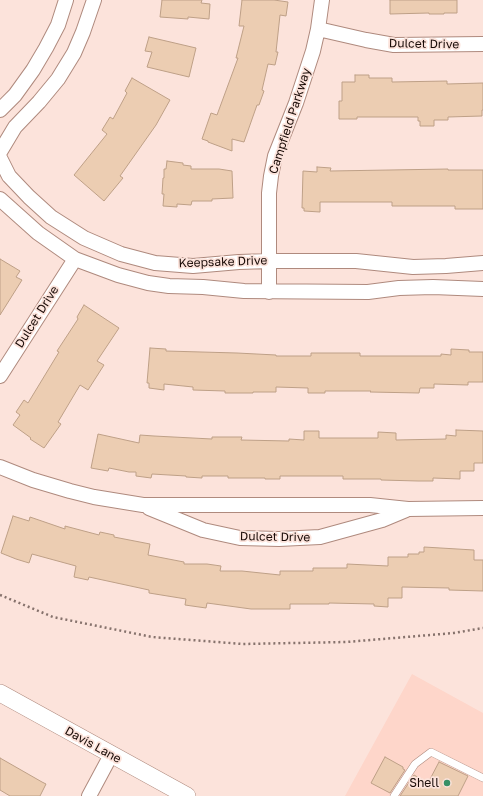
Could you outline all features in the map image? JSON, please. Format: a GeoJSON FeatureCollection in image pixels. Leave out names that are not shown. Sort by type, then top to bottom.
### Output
{"type":"FeatureCollection","features":[{"type":"Feature","properties":{"kind":"street"},"geometry":{"type":"LineString","coordinates":[[0,110],[15,95],[33,70],[58,25],[66,0]]}},
{"type":"Feature","properties":{"kind":"street"},"geometry":{"type":"LineString","coordinates":[[0,152],[15,127],[39,102],[61,74],[74,53],[84,32],[94,0]]}},
{"type":"Feature","properties":{"kind":"street","name":"Campfield Parkway"},"geometry":{"type":"LineString","coordinates":[[269,292],[269,193],[271,176],[275,156],[301,88],[313,51],[318,30],[322,0]]}},
{"type":"Feature","properties":{"kind":"street","name":"Dulcet Drive"},"geometry":{"type":"LineString","coordinates":[[318,30],[394,45],[483,44]]}},
{"type":"Feature","properties":{"kind":"street","name":"Keepsake Drive"},"geometry":{"type":"LineString","coordinates":[[0,158],[9,176],[51,217],[84,238],[121,254],[155,263],[193,266],[269,261],[356,261],[413,267],[483,263]]}},
{"type":"Feature","properties":{"kind":"street","name":"Keepsake Drive"},"geometry":{"type":"LineString","coordinates":[[0,199],[38,233],[75,258],[118,275],[148,283],[169,286],[269,292],[368,292],[399,288],[433,287],[483,289]]}},
{"type":"Feature","properties":{"kind":"street","name":"Dulcet Drive"},"geometry":{"type":"LineString","coordinates":[[0,376],[75,258]]}},
{"type":"Feature","properties":{"kind":"street","name":"Dulcet Drive"},"geometry":{"type":"LineString","coordinates":[[0,467],[33,480],[70,491],[94,497],[143,505],[370,505],[408,509],[483,508]]}},
{"type":"Feature","properties":{"kind":"street","name":"Dulcet Drive"},"geometry":{"type":"LineString","coordinates":[[143,505],[203,530],[240,538],[279,539],[320,537],[382,520],[408,509]]}},
{"type":"Feature","properties":{"kind":"street","name":"Davis Lane"},"geometry":{"type":"LineString","coordinates":[[0,693],[187,796]]}},
{"type":"Feature","properties":{"kind":"street"},"geometry":{"type":"LineString","coordinates":[[89,796],[111,755]]}},
{"type":"Feature","properties":{"kind":"lane"},"geometry":{"type":"LineString","coordinates":[[394,796],[415,764],[431,752],[483,778]]}},
{"type":"Feature","properties":{"kind":"path"},"geometry":{"type":"LineString","coordinates":[[0,595],[53,617],[122,631],[152,637],[243,644],[346,642],[454,633],[483,628]]}},
{"type":"Feature","properties":{"kind":"shaded area"},"geometry":{"type":"Polygon","coordinates":[[[412,674],[483,713],[483,796],[345,796],[412,674]]]}},
{"type":"Feature","properties":{"kind":"building"},"geometry":{"type":"Polygon","coordinates":[[[162,0],[202,0],[201,3],[210,4],[209,19],[160,17],[162,0]]]}},
{"type":"Feature","properties":{"kind":"building"},"geometry":{"type":"Polygon","coordinates":[[[242,0],[274,0],[288,2],[286,16],[280,15],[276,52],[278,52],[275,65],[268,64],[262,90],[264,91],[259,105],[257,105],[244,142],[232,139],[232,151],[202,139],[211,113],[217,115],[238,58],[236,58],[244,26],[239,26],[242,0]]]}},
{"type":"Feature","properties":{"kind":"building"},"geometry":{"type":"Polygon","coordinates":[[[390,0],[457,0],[457,13],[390,14],[390,0]]]}},
{"type":"Feature","properties":{"kind":"building"},"geometry":{"type":"Polygon","coordinates":[[[149,37],[196,48],[189,77],[147,67],[152,52],[145,51],[149,37]]]}},
{"type":"Feature","properties":{"kind":"building"},"geometry":{"type":"Polygon","coordinates":[[[355,75],[369,75],[369,78],[392,78],[392,82],[447,81],[447,84],[483,83],[482,116],[448,117],[448,120],[434,120],[434,126],[420,126],[418,117],[357,117],[357,119],[339,119],[339,101],[342,101],[342,82],[355,82],[355,75]]]}},
{"type":"Feature","properties":{"kind":"building"},"geometry":{"type":"Polygon","coordinates":[[[132,78],[170,100],[156,125],[120,176],[123,178],[104,201],[74,175],[107,134],[102,130],[110,117],[113,119],[127,93],[125,91],[132,78]]]}},
{"type":"Feature","properties":{"kind":"building"},"geometry":{"type":"Polygon","coordinates":[[[167,161],[183,163],[183,165],[191,166],[191,169],[219,169],[232,171],[233,198],[212,199],[212,201],[192,201],[191,205],[177,204],[177,207],[163,206],[163,178],[167,161]]]}},
{"type":"Feature","properties":{"kind":"building"},"geometry":{"type":"Polygon","coordinates":[[[317,167],[331,168],[330,171],[448,169],[483,170],[483,209],[455,209],[455,206],[392,206],[392,202],[320,202],[320,212],[304,211],[304,208],[302,208],[303,171],[317,172],[317,167]]]}},
{"type":"Feature","properties":{"kind":"building"},"geometry":{"type":"Polygon","coordinates":[[[0,259],[20,271],[16,277],[22,280],[0,315],[0,259]]]}},
{"type":"Feature","properties":{"kind":"building"},"geometry":{"type":"Polygon","coordinates":[[[84,305],[119,328],[97,361],[104,365],[88,390],[80,385],[58,422],[61,424],[44,448],[13,425],[20,415],[16,412],[24,400],[28,403],[59,352],[57,351],[78,319],[77,317],[84,305]]]}},
{"type":"Feature","properties":{"kind":"building"},"geometry":{"type":"Polygon","coordinates":[[[150,348],[166,349],[166,351],[237,353],[276,356],[311,356],[311,353],[360,353],[360,356],[441,356],[441,354],[451,355],[451,349],[469,350],[469,352],[483,352],[483,382],[468,382],[468,385],[434,384],[434,388],[420,388],[419,393],[325,391],[325,393],[308,393],[308,388],[276,387],[276,392],[225,393],[225,391],[193,390],[193,387],[164,384],[164,390],[149,388],[149,383],[147,383],[150,348]]]}},
{"type":"Feature","properties":{"kind":"building"},"geometry":{"type":"Polygon","coordinates":[[[456,430],[483,431],[483,463],[474,463],[474,471],[460,471],[460,479],[433,478],[433,481],[418,481],[343,479],[343,476],[280,476],[280,479],[228,478],[228,476],[202,476],[202,478],[152,474],[151,478],[136,476],[136,472],[109,468],[108,471],[91,468],[98,434],[139,443],[140,435],[212,439],[212,437],[242,437],[241,440],[304,440],[304,431],[319,431],[319,438],[378,438],[378,432],[396,433],[396,440],[446,439],[446,435],[456,436],[456,430]]]}},
{"type":"Feature","properties":{"kind":"building"},"geometry":{"type":"Polygon","coordinates":[[[13,516],[29,521],[30,517],[65,529],[65,526],[99,535],[100,532],[114,535],[114,537],[150,544],[148,555],[184,562],[184,564],[207,564],[221,566],[220,571],[242,571],[280,575],[280,571],[313,571],[313,568],[347,568],[347,564],[388,566],[388,557],[408,557],[408,554],[419,554],[419,552],[424,552],[424,547],[474,550],[474,560],[483,560],[483,591],[449,590],[449,588],[402,587],[402,598],[388,598],[388,607],[374,606],[374,604],[329,603],[290,604],[290,609],[251,609],[207,603],[206,608],[185,605],[186,599],[149,593],[149,590],[89,577],[88,580],[74,577],[76,566],[32,554],[29,563],[1,553],[13,516]]]}},
{"type":"Feature","properties":{"kind":"building"},"geometry":{"type":"Polygon","coordinates":[[[385,757],[403,767],[405,770],[390,793],[371,783],[385,757]]]}},
{"type":"Feature","properties":{"kind":"building"},"geometry":{"type":"Polygon","coordinates":[[[0,758],[46,784],[40,796],[10,796],[0,790],[0,758]]]}},
{"type":"Feature","properties":{"kind":"building","name":"Shell"},"geometry":{"type":"Polygon","coordinates":[[[439,762],[468,776],[458,796],[400,796],[414,775],[428,783],[439,762]]]}},
{"type":"Feature","properties":{"kind":"place","name":"Shell"},"geometry":{"type":"Point","coordinates":[447,783]}}]}
